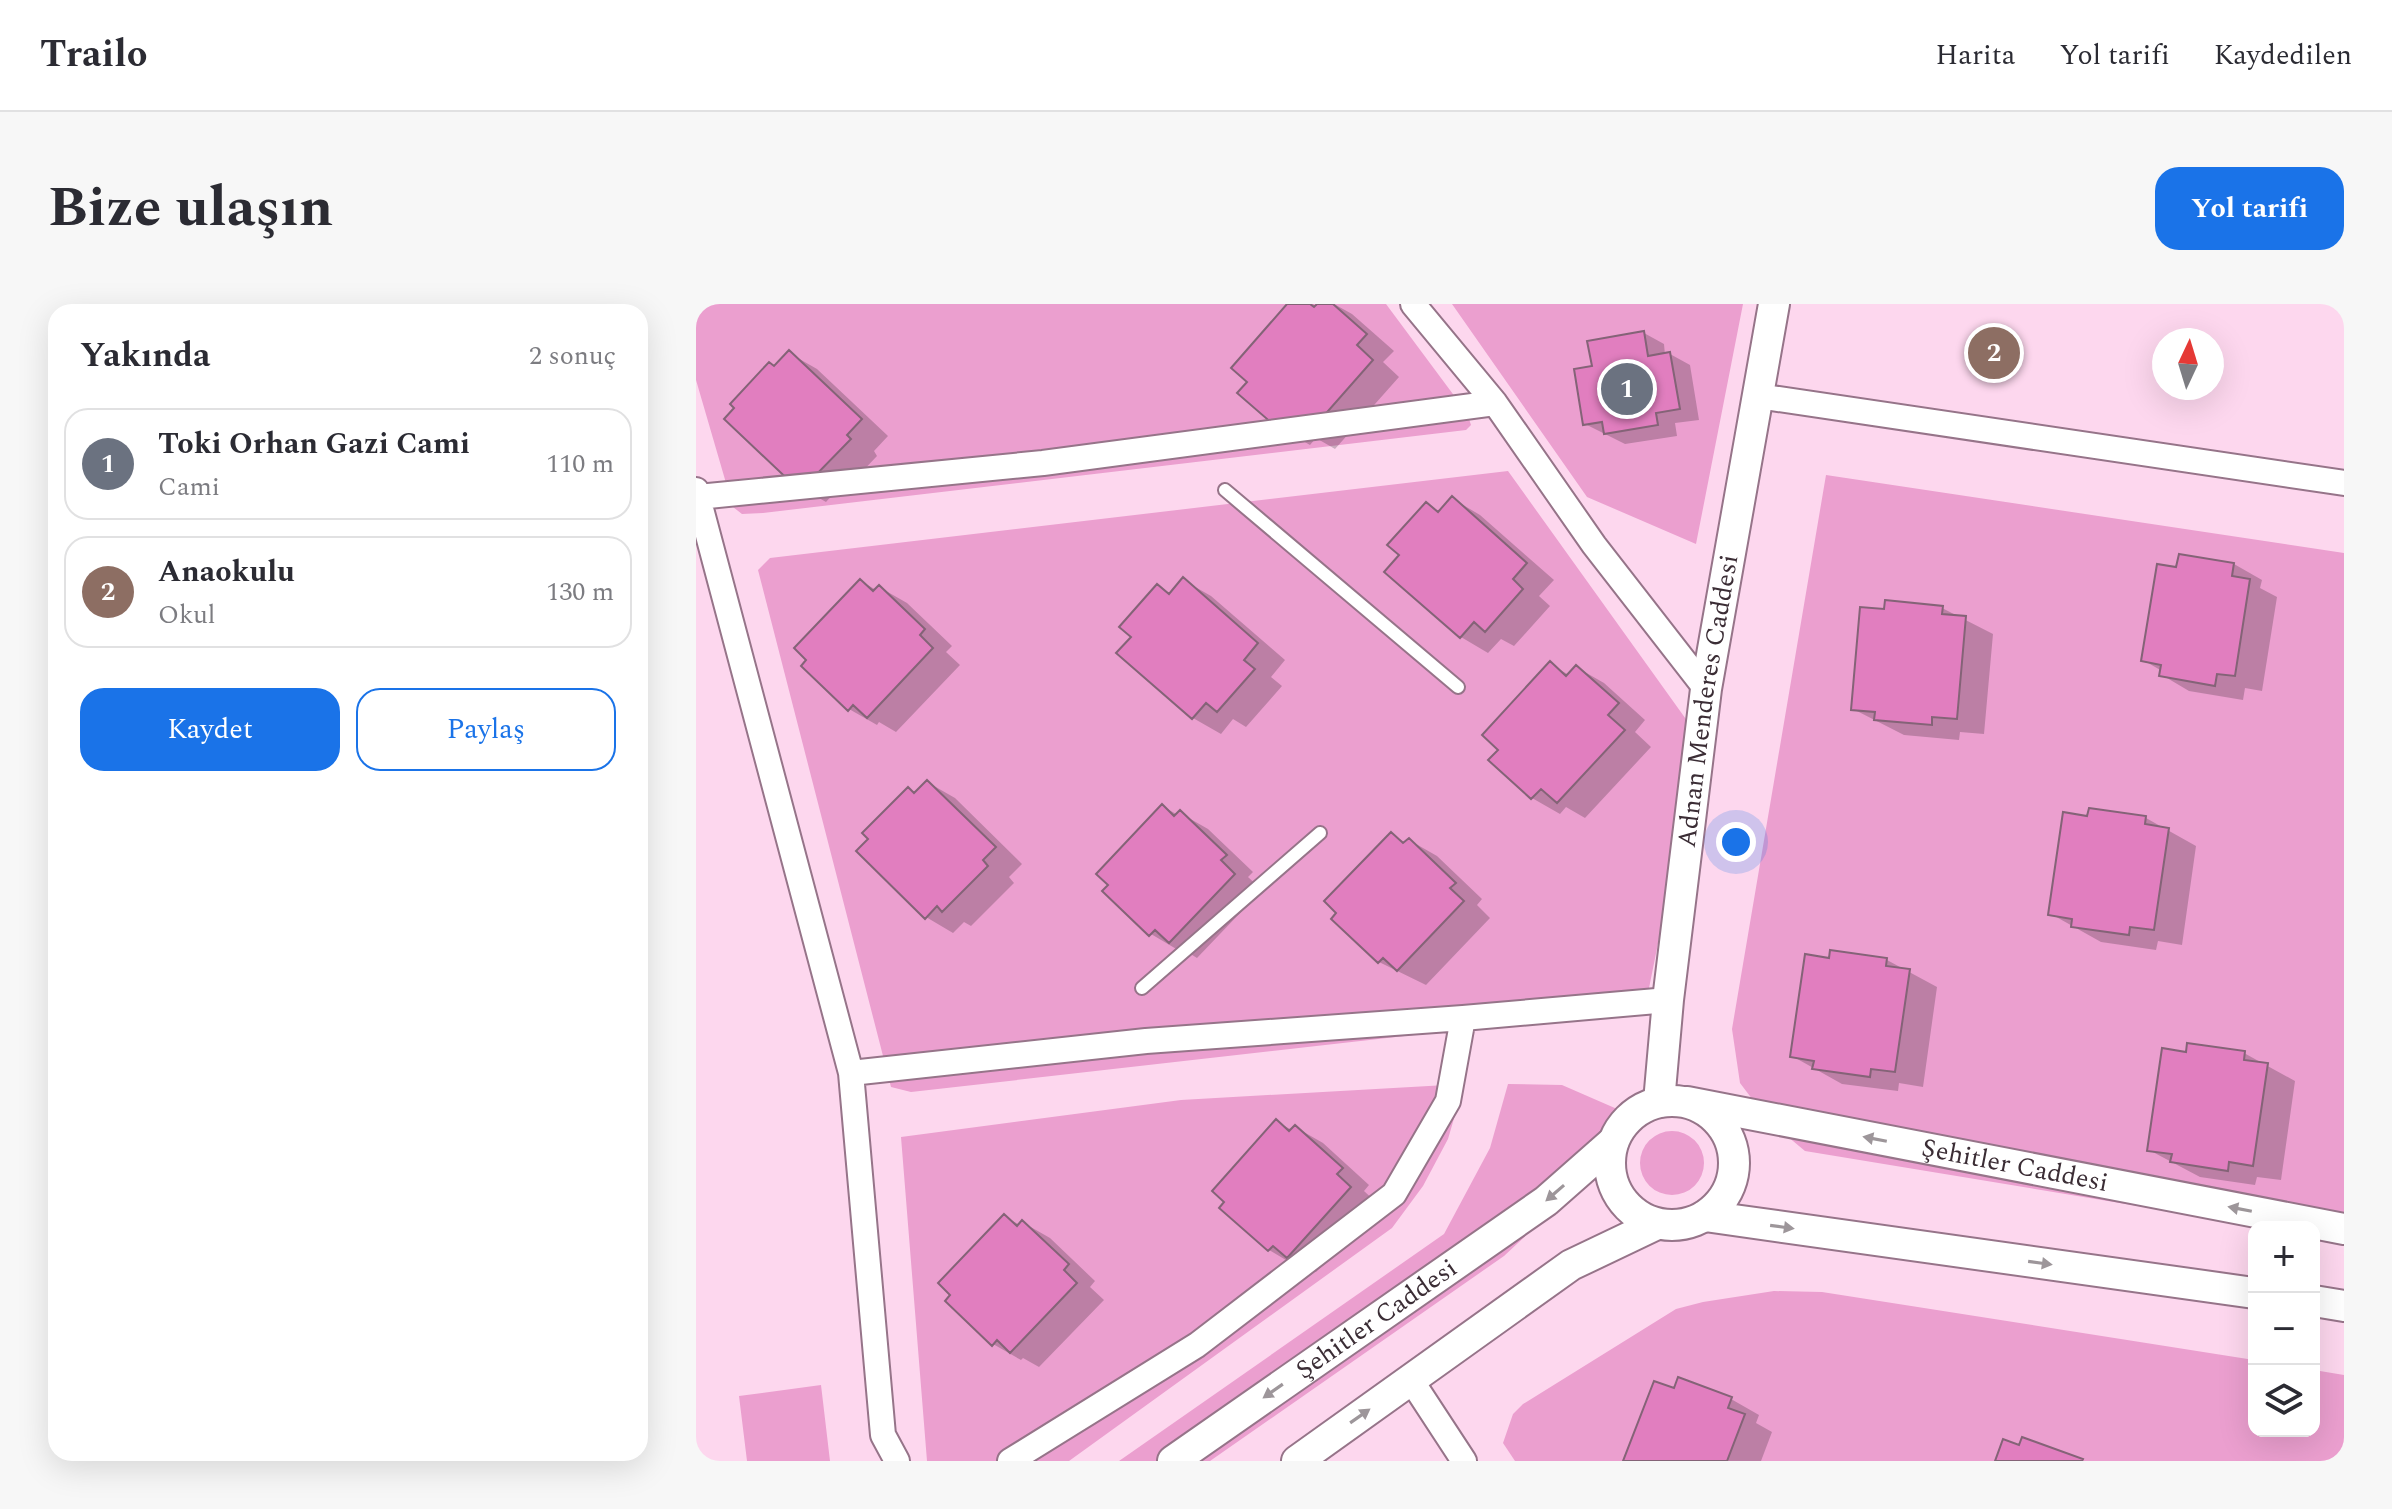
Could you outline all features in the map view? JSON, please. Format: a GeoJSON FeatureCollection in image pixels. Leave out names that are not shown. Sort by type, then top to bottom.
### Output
{"type":"FeatureCollection","features":[{"type":"Feature","properties":{"kind":"street"},"geometry":{"type":"LineString","coordinates":[[1413,304],[1495,403],[1594,545],[1706,689]]}},
{"type":"Feature","properties":{"kind":"street","name":"Adnan Menderes Caddesi"},"geometry":{"type":"LineString","coordinates":[[1673,1102],[1668,1000],[1706,689],[1774,304]]}},
{"type":"Feature","properties":{"kind":"street"},"geometry":{"type":"LineString","coordinates":[[1758,396],[2344,483]]}},
{"type":"Feature","properties":{"kind":"street"},"geometry":{"type":"LineString","coordinates":[[897,1461],[883,1435],[851,1073],[697,494],[1043,463],[1495,403]]}},
{"type":"Feature","properties":{"kind":"street"},"geometry":{"type":"LineString","coordinates":[[851,1073],[1146,1041],[1668,1000]]}},
{"type":"Feature","properties":{"kind":"street"},"geometry":{"type":"LineString","coordinates":[[1010,1461],[1197,1345],[1394,1194],[1448,1101],[1463,1018]]}},
{"type":"Feature","properties":{"kind":"street"},"geometry":{"type":"LineString","coordinates":[[1673,1102],[1706,1111],[1721,1124],[1731,1143],[1734,1163],[1731,1184],[1721,1202],[1705,1216],[1690,1223],[1657,1224],[1638,1216],[1623,1201],[1613,1183],[1609,1162],[1613,1142],[1624,1123],[1640,1109],[1673,1102]]}},
{"type":"Feature","properties":{"kind":"street","name":"Şehitler Caddesi"},"geometry":{"type":"LineString","coordinates":[[1673,1102],[2344,1229]]}},
{"type":"Feature","properties":{"kind":"street","name":"Şehitler Caddesi"},"geometry":{"type":"LineString","coordinates":[[1173,1461],[1546,1201],[1613,1142]]}},
{"type":"Feature","properties":{"kind":"street"},"geometry":{"type":"LineString","coordinates":[[1705,1216],[2248,1292]]}},
{"type":"Feature","properties":{"kind":"street"},"geometry":{"type":"LineString","coordinates":[[1297,1461],[1571,1265],[1657,1224]]}},
{"type":"Feature","properties":{"kind":"street"},"geometry":{"type":"LineString","coordinates":[[2320,1302],[2344,1306]]}},
{"type":"Feature","properties":{"kind":"street"},"geometry":{"type":"LineString","coordinates":[[1411,1380],[1464,1461]]}},
{"type":"Feature","properties":{"kind":"lane"},"geometry":{"type":"LineString","coordinates":[[1225,490],[1458,687]]}},
{"type":"Feature","properties":{"kind":"lane"},"geometry":{"type":"LineString","coordinates":[[1142,988],[1320,833]]}},
{"type":"Feature","properties":{"kind":"shaded area"},"geometry":{"type":"Polygon","coordinates":[[[696,304],[1386,304],[1467,413],[1471,425],[1466,430],[742,514],[733,507],[696,380],[696,304]]]}},
{"type":"Feature","properties":{"kind":"shaded area"},"geometry":{"type":"Polygon","coordinates":[[[1452,304],[1743,304],[1696,544],[1587,497],[1452,304]]]}},
{"type":"Feature","properties":{"kind":"shaded area"},"geometry":{"type":"Polygon","coordinates":[[[1508,471],[1688,722],[1697,750],[1647,998],[1635,1010],[911,1092],[891,1087],[758,570],[770,558],[1508,471]]]}},
{"type":"Feature","properties":{"kind":"shaded area"},"geometry":{"type":"Polygon","coordinates":[[[1826,475],[2344,553],[2344,1240],[2320,1236],[2320,1221],[2248,1221],[2248,1224],[1805,1151],[1768,1120],[1740,1083],[1732,1029],[1826,475]]]}},
{"type":"Feature","properties":{"kind":"shaded area"},"geometry":{"type":"Polygon","coordinates":[[[1464,1084],[1448,1139],[1423,1186],[1392,1228],[1069,1461],[927,1461],[901,1137],[1181,1100],[1464,1084]]]}},
{"type":"Feature","properties":{"kind":"shaded area"},"geometry":{"type":"Polygon","coordinates":[[[1508,1084],[1562,1085],[1624,1112],[1550,1213],[1504,1256],[1210,1461],[1119,1461],[1444,1234],[1490,1148],[1508,1084]]]}},
{"type":"Feature","properties":{"kind":"shaded area"},"geometry":{"type":"Polygon","coordinates":[[[1666,1131],[1678,1131],[1695,1140],[1702,1151],[1702,1175],[1695,1186],[1678,1195],[1666,1195],[1654,1190],[1645,1181],[1640,1169],[1640,1157],[1645,1145],[1654,1136],[1666,1131]]]}},
{"type":"Feature","properties":{"kind":"shaded area"},"geometry":{"type":"Polygon","coordinates":[[[1774,1291],[1822,1292],[2248,1359],[2248,1437],[2320,1437],[2320,1371],[2344,1375],[2344,1461],[1515,1461],[1503,1443],[1513,1414],[1523,1404],[1676,1309],[1774,1291]]]}},
{"type":"Feature","properties":{"kind":"shaded area"},"geometry":{"type":"Polygon","coordinates":[[[821,1385],[830,1461],[747,1461],[739,1396],[821,1385]]]}},
{"type":"Feature","properties":{"kind":"building"},"geometry":{"type":"Polygon","coordinates":[[[1287,304],[1310,304],[1314,307],[1317,304],[1333,304],[1367,334],[1357,345],[1373,360],[1307,435],[1281,431],[1237,393],[1247,382],[1231,368],[1287,304]]]}},
{"type":"Feature","properties":{"kind":"building"},"geometry":{"type":"Polygon","coordinates":[[[1644,331],[1648,356],[1670,352],[1680,409],[1656,413],[1658,425],[1604,434],[1602,422],[1583,425],[1574,369],[1592,366],[1587,341],[1644,331]]]}},
{"type":"Feature","properties":{"kind":"building"},"geometry":{"type":"Polygon","coordinates":[[[789,350],[862,419],[847,435],[851,439],[811,480],[797,488],[724,419],[734,408],[730,404],[769,362],[774,366],[789,350]]]}},
{"type":"Feature","properties":{"kind":"building"},"geometry":{"type":"Polygon","coordinates":[[[1452,496],[1527,563],[1513,579],[1523,589],[1485,632],[1474,622],[1460,638],[1384,572],[1399,555],[1387,545],[1426,502],[1438,512],[1452,496]]]}},
{"type":"Feature","properties":{"kind":"building"},"geometry":{"type":"Polygon","coordinates":[[[2179,554],[2234,563],[2232,576],[2250,579],[2235,676],[2217,674],[2215,686],[2159,676],[2161,665],[2141,661],[2157,564],[2176,567],[2179,554]]]}},
{"type":"Feature","properties":{"kind":"building"},"geometry":{"type":"Polygon","coordinates":[[[1183,577],[1258,643],[1244,660],[1255,669],[1217,712],[1206,703],[1192,719],[1116,653],[1131,637],[1119,627],[1157,584],[1169,594],[1183,577]]]}},
{"type":"Feature","properties":{"kind":"building"},"geometry":{"type":"Polygon","coordinates":[[[860,579],[873,591],[879,585],[925,629],[920,635],[933,648],[867,718],[853,705],[848,711],[801,666],[806,660],[794,648],[860,579]]]}},
{"type":"Feature","properties":{"kind":"building"},"geometry":{"type":"Polygon","coordinates":[[[1885,600],[1943,606],[1942,614],[1966,616],[1957,719],[1932,717],[1932,725],[1874,720],[1875,712],[1851,710],[1860,607],[1884,609],[1885,600]]]}},
{"type":"Feature","properties":{"kind":"building"},"geometry":{"type":"Polygon","coordinates":[[[1550,661],[1566,676],[1576,665],[1619,703],[1608,715],[1625,730],[1557,803],[1541,789],[1531,799],[1488,760],[1498,750],[1482,735],[1550,661]]]}},
{"type":"Feature","properties":{"kind":"building"},"geometry":{"type":"Polygon","coordinates":[[[927,780],[996,847],[983,860],[988,866],[942,912],[937,906],[925,919],[856,851],[868,839],[862,833],[908,787],[914,793],[927,780]]]}},
{"type":"Feature","properties":{"kind":"building"},"geometry":{"type":"Polygon","coordinates":[[[1162,804],[1174,816],[1180,810],[1227,855],[1221,860],[1235,874],[1169,943],[1155,930],[1149,936],[1102,891],[1108,885],[1096,874],[1162,804]]]}},
{"type":"Feature","properties":{"kind":"building"},"geometry":{"type":"Polygon","coordinates":[[[2089,808],[2146,816],[2145,824],[2169,828],[2154,930],[2130,927],[2129,935],[2071,927],[2072,919],[2048,915],[2063,812],[2087,816],[2089,808]]]}},
{"type":"Feature","properties":{"kind":"building"},"geometry":{"type":"Polygon","coordinates":[[[1391,832],[1403,843],[1409,838],[1456,883],[1450,888],[1464,901],[1397,971],[1383,958],[1378,963],[1331,919],[1336,913],[1324,901],[1391,832]]]}},
{"type":"Feature","properties":{"kind":"building"},"geometry":{"type":"Polygon","coordinates":[[[1830,950],[1887,958],[1886,966],[1910,969],[1895,1072],[1871,1069],[1870,1077],[1812,1069],[1814,1061],[1790,1057],[1805,954],[1829,958],[1830,950]]]}},
{"type":"Feature","properties":{"kind":"building"},"geometry":{"type":"Polygon","coordinates":[[[2187,1043],[2245,1051],[2244,1060],[2268,1063],[2253,1166],[2229,1162],[2228,1171],[2170,1162],[2172,1154],[2147,1151],[2162,1048],[2186,1052],[2187,1043]]]}},
{"type":"Feature","properties":{"kind":"building"},"geometry":{"type":"Polygon","coordinates":[[[1276,1119],[1289,1131],[1295,1125],[1343,1168],[1337,1174],[1351,1187],[1287,1258],[1273,1246],[1268,1251],[1219,1208],[1224,1202],[1212,1191],[1276,1119]]]}},
{"type":"Feature","properties":{"kind":"building"},"geometry":{"type":"Polygon","coordinates":[[[1004,1214],[1017,1226],[1022,1220],[1069,1264],[1064,1270],[1077,1283],[1010,1353],[997,1340],[992,1346],[945,1301],[950,1295],[938,1283],[1004,1214]]]}},
{"type":"Feature","properties":{"kind":"building"},"geometry":{"type":"Polygon","coordinates":[[[1678,1377],[1732,1397],[1728,1408],[1745,1414],[1727,1461],[1623,1461],[1654,1381],[1674,1388],[1678,1377]]]}},
{"type":"Feature","properties":{"kind":"building"},"geometry":{"type":"Polygon","coordinates":[[[2022,1437],[2083,1459],[1995,1461],[2003,1439],[2019,1445],[2022,1437]]]}},
{"type":"Feature","properties":{"kind":"place","name":"Anaokulu"},"geometry":{"type":"Point","coordinates":[1994,353]}},
{"type":"Feature","properties":{"kind":"place","name":"Toki Orhan Gazi Cami"},"geometry":{"type":"Point","coordinates":[1627,389]}}]}
